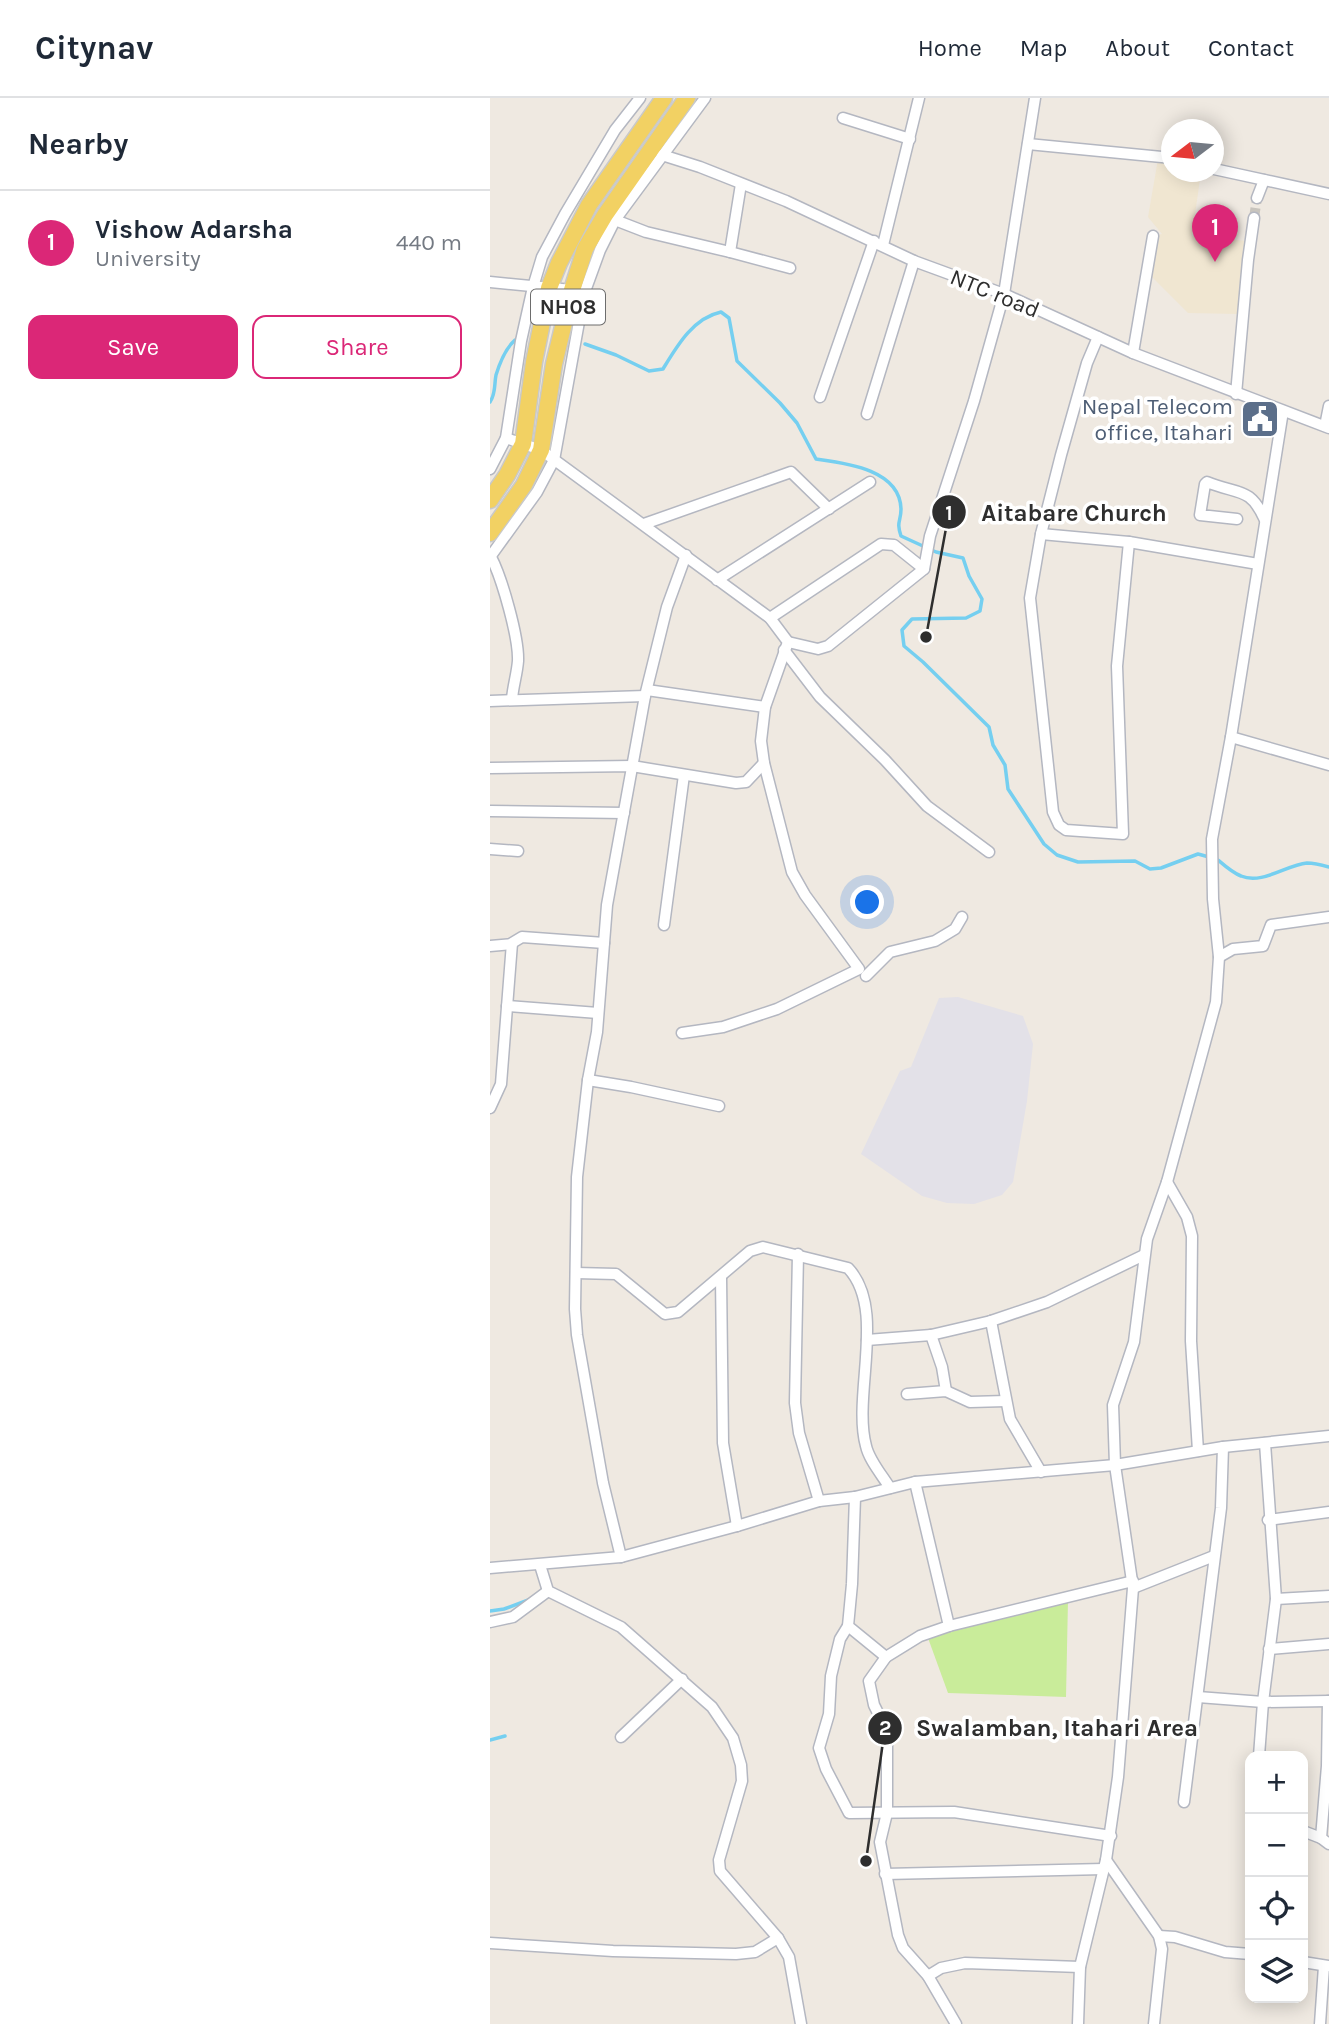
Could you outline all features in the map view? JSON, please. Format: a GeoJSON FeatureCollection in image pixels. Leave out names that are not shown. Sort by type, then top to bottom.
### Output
{"type":"FeatureCollection","features":[{"type":"Feature","properties":{"kind":"main road","name":"NH08"},"geometry":{"type":"LineString","coordinates":[[490,500],[523,444],[541,288],[589,205],[664,98]]}},
{"type":"Feature","properties":{"kind":"main road","name":"NH08"},"geometry":{"type":"LineString","coordinates":[[490,533],[547,455],[554,364],[585,249],[687,98]]}},
{"type":"Feature","properties":{"kind":"main road"},"geometry":{"type":"LineString","coordinates":[[554,364],[571,368]]}},
{"type":"Feature","properties":{"kind":"street"},"geometry":{"type":"LineString","coordinates":[[490,469],[506,438],[522,341],[541,288],[542,257],[615,130],[640,98]]}},
{"type":"Feature","properties":{"kind":"street"},"geometry":{"type":"LineString","coordinates":[[512,699],[518,660],[507,600],[490,557],[537,492],[571,368],[584,294],[600,250],[615,220],[705,98]]}},
{"type":"Feature","properties":{"kind":"street"},"geometry":{"type":"LineString","coordinates":[[820,397],[878,243],[910,139],[919,98]]}},
{"type":"Feature","properties":{"kind":"street"},"geometry":{"type":"LineString","coordinates":[[786,646],[818,649],[828,646],[926,564],[930,536],[974,401],[1004,294],[1035,98]]}},
{"type":"Feature","properties":{"kind":"street"},"geometry":{"type":"LineString","coordinates":[[843,118],[910,139]]}},
{"type":"Feature","properties":{"kind":"street"},"geometry":{"type":"LineString","coordinates":[[1028,144],[1161,157]]}},
{"type":"Feature","properties":{"kind":"street","name":"NTC road"},"geometry":{"type":"LineString","coordinates":[[662,155],[741,184],[914,261],[1004,294],[1133,353],[1327,427]]}},
{"type":"Feature","properties":{"kind":"street"},"geometry":{"type":"LineString","coordinates":[[1224,171],[1329,194]]}},
{"type":"Feature","properties":{"kind":"street"},"geometry":{"type":"LineString","coordinates":[[1257,198],[1264,180]]}},
{"type":"Feature","properties":{"kind":"street"},"geometry":{"type":"LineString","coordinates":[[730,252],[741,184]]}},
{"type":"Feature","properties":{"kind":"street"},"geometry":{"type":"LineString","coordinates":[[1236,394],[1254,218]]}},
{"type":"Feature","properties":{"kind":"street"},"geometry":{"type":"LineString","coordinates":[[615,220],[646,232],[790,268]]}},
{"type":"Feature","properties":{"kind":"street"},"geometry":{"type":"LineString","coordinates":[[1133,353],[1153,236]]}},
{"type":"Feature","properties":{"kind":"street"},"geometry":{"type":"LineString","coordinates":[[867,414],[914,261]]}},
{"type":"Feature","properties":{"kind":"street"},"geometry":{"type":"LineString","coordinates":[[490,282],[572,290]]}},
{"type":"Feature","properties":{"kind":"street"},"geometry":{"type":"LineString","coordinates":[[1098,337],[1087,363],[1041,534],[1030,598],[1053,812],[1059,825],[1066,830],[1123,834],[1117,666],[1129,542]]}},
{"type":"Feature","properties":{"kind":"street"},"geometry":{"type":"LineString","coordinates":[[1327,427],[1329,406]]}},
{"type":"Feature","properties":{"kind":"street"},"geometry":{"type":"LineString","coordinates":[[1077,2024],[1080,1967],[1111,1836],[1133,1585],[1115,1465],[1113,1405],[1134,1342],[1147,1239],[1167,1182],[1216,1002],[1219,957],[1213,899],[1212,839],[1283,411]]}},
{"type":"Feature","properties":{"kind":"street"},"geometry":{"type":"LineString","coordinates":[[506,438],[547,455],[770,618],[820,697],[885,760],[927,806],[989,852]]}},
{"type":"Feature","properties":{"kind":"street"},"geometry":{"type":"LineString","coordinates":[[644,524],[791,472],[829,509]]}},
{"type":"Feature","properties":{"kind":"street"},"geometry":{"type":"LineString","coordinates":[[717,580],[870,482]]}},
{"type":"Feature","properties":{"kind":"street"},"geometry":{"type":"LineString","coordinates":[[1237,519],[1200,515],[1207,482],[1247,494],[1258,505],[1266,522]]}},
{"type":"Feature","properties":{"kind":"street"},"geometry":{"type":"LineString","coordinates":[[1041,534],[1129,542],[1258,564]]}},
{"type":"Feature","properties":{"kind":"street"},"geometry":{"type":"LineString","coordinates":[[770,618],[881,544],[894,545],[926,564]]}},
{"type":"Feature","properties":{"kind":"street"},"geometry":{"type":"LineString","coordinates":[[621,1557],[603,1483],[579,1347],[575,1309],[577,1177],[598,1013],[607,905],[646,693],[667,607],[686,555]]}},
{"type":"Feature","properties":{"kind":"street"},"geometry":{"type":"LineString","coordinates":[[682,1033],[723,1027],[777,1009],[859,969],[805,895],[792,872],[764,763],[761,741],[765,707],[786,646]]}},
{"type":"Feature","properties":{"kind":"street"},"geometry":{"type":"LineString","coordinates":[[490,701],[646,693],[765,707]]}},
{"type":"Feature","properties":{"kind":"street"},"geometry":{"type":"LineString","coordinates":[[1231,737],[1329,765]]}},
{"type":"Feature","properties":{"kind":"street"},"geometry":{"type":"LineString","coordinates":[[490,768],[632,766],[741,783],[746,782],[764,763]]}},
{"type":"Feature","properties":{"kind":"street"},"geometry":{"type":"LineString","coordinates":[[664,925],[684,775]]}},
{"type":"Feature","properties":{"kind":"street"},"geometry":{"type":"LineString","coordinates":[[490,811],[624,813]]}},
{"type":"Feature","properties":{"kind":"street"},"geometry":{"type":"LineString","coordinates":[[490,849],[518,851]]}},
{"type":"Feature","properties":{"kind":"street"},"geometry":{"type":"LineString","coordinates":[[866,976],[890,952],[934,941],[955,929],[962,917]]}},
{"type":"Feature","properties":{"kind":"street"},"geometry":{"type":"LineString","coordinates":[[1219,957],[1233,949],[1263,946],[1271,925],[1329,917]]}},
{"type":"Feature","properties":{"kind":"street"},"geometry":{"type":"LineString","coordinates":[[490,1108],[501,1084],[512,944],[522,937],[604,943]]}},
{"type":"Feature","properties":{"kind":"street"},"geometry":{"type":"LineString","coordinates":[[490,946],[512,944]]}},
{"type":"Feature","properties":{"kind":"street"},"geometry":{"type":"LineString","coordinates":[[508,1006],[598,1013]]}},
{"type":"Feature","properties":{"kind":"street"},"geometry":{"type":"LineString","coordinates":[[588,1080],[719,1106]]}},
{"type":"Feature","properties":{"kind":"street"},"geometry":{"type":"LineString","coordinates":[[1167,1182],[1187,1217],[1192,1236],[1191,1340],[1198,1451]]}},
{"type":"Feature","properties":{"kind":"street"},"geometry":{"type":"LineString","coordinates":[[576,1273],[616,1275],[665,1314],[672,1314],[678,1312],[750,1251],[763,1247],[848,1268],[862,1289],[867,1340],[862,1418],[866,1447],[890,1488]]}},
{"type":"Feature","properties":{"kind":"street"},"geometry":{"type":"LineString","coordinates":[[798,1254],[795,1403],[799,1433],[818,1501]]}},
{"type":"Feature","properties":{"kind":"street"},"geometry":{"type":"LineString","coordinates":[[867,1340],[931,1335],[991,1321],[1048,1302],[1144,1255]]}},
{"type":"Feature","properties":{"kind":"street"},"geometry":{"type":"LineString","coordinates":[[721,1277],[723,1443],[737,1526]]}},
{"type":"Feature","properties":{"kind":"street"},"geometry":{"type":"LineString","coordinates":[[991,1321],[1010,1419],[1041,1472]]}},
{"type":"Feature","properties":{"kind":"street"},"geometry":{"type":"LineString","coordinates":[[931,1335],[942,1367],[946,1391]]}},
{"type":"Feature","properties":{"kind":"street"},"geometry":{"type":"LineString","coordinates":[[907,1394],[946,1391],[970,1402],[1006,1401]]}},
{"type":"Feature","properties":{"kind":"street"},"geometry":{"type":"LineString","coordinates":[[490,1568],[621,1557],[818,1501],[855,1497],[915,1482],[1115,1465],[1223,1447],[1329,1436]]}},
{"type":"Feature","properties":{"kind":"street"},"geometry":{"type":"LineString","coordinates":[[1259,1751],[1276,1599],[1268,1520],[1265,1443]]}},
{"type":"Feature","properties":{"kind":"street"},"geometry":{"type":"LineString","coordinates":[[1184,1802],[1221,1508],[1223,1447]]}},
{"type":"Feature","properties":{"kind":"street"},"geometry":{"type":"LineString","coordinates":[[915,1482],[949,1626]]}},
{"type":"Feature","properties":{"kind":"street"},"geometry":{"type":"LineString","coordinates":[[855,1497],[848,1626],[840,1639],[831,1676],[829,1714],[819,1748],[826,1769],[849,1813],[954,1811],[1111,1836]]}},
{"type":"Feature","properties":{"kind":"street"},"geometry":{"type":"LineString","coordinates":[[1268,1520],[1329,1512]]}},
{"type":"Feature","properties":{"kind":"street"},"geometry":{"type":"LineString","coordinates":[[956,2024],[928,1976],[903,1948],[898,1935],[880,1842],[887,1813],[887,1731],[874,1705],[869,1681],[886,1657],[920,1636],[949,1626],[1133,1585],[1214,1556]]}},
{"type":"Feature","properties":{"kind":"street"},"geometry":{"type":"LineString","coordinates":[[540,1565],[548,1591],[621,1627],[712,1707],[733,1738],[741,1765],[742,1781],[719,1860],[720,1871],[778,1938],[789,1957],[801,2024]]}},
{"type":"Feature","properties":{"kind":"street"},"geometry":{"type":"LineString","coordinates":[[490,1622],[513,1617],[548,1591]]}},
{"type":"Feature","properties":{"kind":"street"},"geometry":{"type":"LineString","coordinates":[[1276,1599],[1329,1596]]}},
{"type":"Feature","properties":{"kind":"street"},"geometry":{"type":"LineString","coordinates":[[848,1626],[886,1657]]}},
{"type":"Feature","properties":{"kind":"street"},"geometry":{"type":"LineString","coordinates":[[1269,1648],[1329,1644]]}},
{"type":"Feature","properties":{"kind":"street"},"geometry":{"type":"LineString","coordinates":[[621,1737],[682,1679]]}},
{"type":"Feature","properties":{"kind":"street"},"geometry":{"type":"LineString","coordinates":[[1198,1697],[1263,1703],[1328,1701],[1325,1841],[1308,1834]]}},
{"type":"Feature","properties":{"kind":"street"},"geometry":{"type":"LineString","coordinates":[[885,1874],[1105,1865]]}},
{"type":"Feature","properties":{"kind":"street"},"geometry":{"type":"LineString","coordinates":[[1105,1865],[1159,1936],[1162,1949],[1154,2024]]}},
{"type":"Feature","properties":{"kind":"street"},"geometry":{"type":"LineString","coordinates":[[1159,1936],[1175,1937],[1225,1952],[1245,1954]]}},
{"type":"Feature","properties":{"kind":"street"},"geometry":{"type":"LineString","coordinates":[[490,1943],[614,1951],[736,1954],[755,1952],[778,1938]]}},
{"type":"Feature","properties":{"kind":"street"},"geometry":{"type":"LineString","coordinates":[[928,1976],[941,1968],[965,1963],[1080,1967]]}},
{"type":"Feature","properties":{"kind":"street"},"geometry":{"type":"LineString","coordinates":[[1308,1963],[1326,1966],[1320,2024]]}},
{"type":"Feature","properties":{"kind":"shaded area"},"geometry":{"type":"Polygon","coordinates":[[[1158,159],[1161,159],[1161,182],[1200,182],[1192,236],[1247,241],[1238,314],[1188,313],[1147,272],[1153,236],[1162,234],[1148,217],[1158,159]]]}},
{"type":"Feature","properties":{"kind":"shaded area"},"geometry":{"type":"Polygon","coordinates":[[[958,997],[1023,1016],[1033,1044],[1027,1101],[1013,1182],[1002,1195],[974,1204],[947,1203],[922,1196],[861,1154],[900,1071],[911,1067],[939,998],[958,997]]]}},
{"type":"Feature","properties":{"kind":"green space"},"geometry":{"type":"Polygon","coordinates":[[[1068,1600],[1066,1697],[948,1693],[928,1638],[1068,1600]]]}},
{"type":"Feature","properties":{"kind":"waterway"},"geometry":{"type":"LineString","coordinates":[[585,344],[649,371],[663,369],[687,334],[702,320],[721,312],[729,318],[737,361],[797,423],[816,459],[855,466],[881,477],[891,485],[898,496],[901,536],[936,552],[963,558],[969,576],[982,599],[980,611],[966,618],[912,619],[902,630],[904,646],[989,727],[993,745],[1005,765],[1008,789],[1044,844],[1057,855],[1078,862],[1135,861],[1150,869],[1161,868],[1198,854],[1209,857]]}},
{"type":"Feature","properties":{"kind":"waterway"},"geometry":{"type":"LineString","coordinates":[[490,402],[499,365],[515,340]]}},
{"type":"Feature","properties":{"kind":"waterway"},"geometry":{"type":"LineString","coordinates":[[1218,860],[1235,873],[1249,878],[1266,876],[1307,863],[1329,867]]}},
{"type":"Feature","properties":{"kind":"waterway"},"geometry":{"type":"LineString","coordinates":[[490,1611],[531,1599]]}},
{"type":"Feature","properties":{"kind":"waterway"},"geometry":{"type":"LineString","coordinates":[[490,1740],[505,1736]]}},
{"type":"Feature","properties":{"kind":"tunnel"},"geometry":{"type":"LineString","coordinates":[[1254,218],[1257,198]]}},
{"type":"Feature","properties":{"kind":"place","name":"Vishow Adarsha"},"geometry":{"type":"Point","coordinates":[1215,262]}},
{"type":"Feature","properties":{"kind":"place","name":"Nepal Telecom office, Itahari"},"geometry":{"type":"Point","coordinates":[1260,419]}},
{"type":"Feature","properties":{"kind":"place","name":"Aitabare Church"},"geometry":{"type":"Point","coordinates":[926,637]}},
{"type":"Feature","properties":{"kind":"place","name":"Swalamban, Itahari Area"},"geometry":{"type":"Point","coordinates":[866,1861]}}]}
